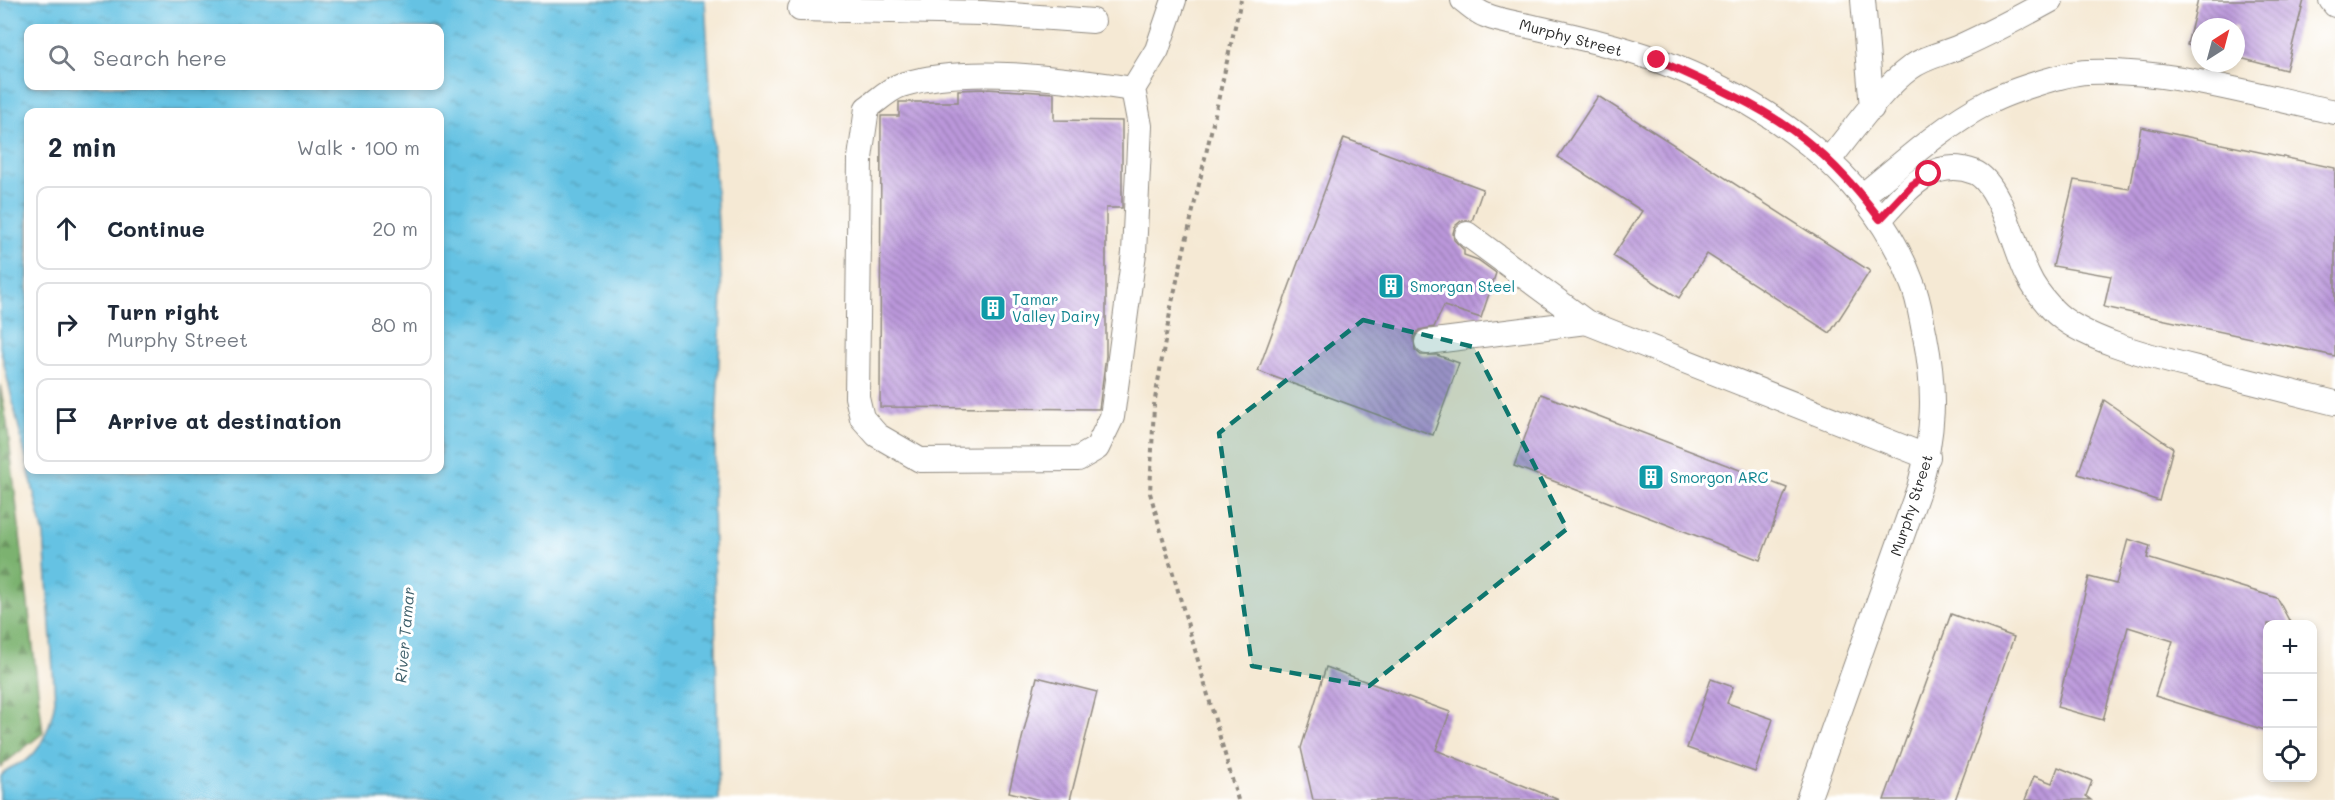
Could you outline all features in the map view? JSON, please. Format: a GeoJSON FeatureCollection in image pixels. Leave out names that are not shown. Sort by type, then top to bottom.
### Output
{"type":"FeatureCollection","features":[{"type":"Feature","properties":{"kind":"street"},"geometry":{"type":"LineString","coordinates":[[1133,89],[1058,78],[958,75],[899,85],[867,108],[860,158],[857,397],[862,418],[877,435],[920,460],[1078,459],[1097,448],[1112,417],[1134,253],[1140,126],[1133,89],[1157,50],[1174,0]]}},
{"type":"Feature","properties":{"kind":"street","name":"Murphy Street"},"geometry":{"type":"LineString","coordinates":[[1463,0],[1485,15],[1593,41],[1657,60],[1734,95],[1792,131],[1828,161],[1862,196],[1880,219],[1913,284],[1933,388],[1932,430],[1928,457],[1808,800]]}},
{"type":"Feature","properties":{"kind":"street"},"geometry":{"type":"LineString","coordinates":[[1863,0],[1872,108]]}},
{"type":"Feature","properties":{"kind":"street"},"geometry":{"type":"LineString","coordinates":[[1828,161],[1884,93],[1910,68],[1929,57],[1957,48],[1990,33],[2051,0]]}},
{"type":"Feature","properties":{"kind":"street"},"geometry":{"type":"LineString","coordinates":[[2331,0],[2335,5]]}},
{"type":"Feature","properties":{"kind":"street"},"geometry":{"type":"LineString","coordinates":[[800,9],[984,7],[1093,21]]}},
{"type":"Feature","properties":{"kind":"street"},"geometry":{"type":"LineString","coordinates":[[1862,196],[1940,132],[1988,102],[2039,84],[2085,72],[2153,74],[2335,112]]}},
{"type":"Feature","properties":{"kind":"street"},"geometry":{"type":"LineString","coordinates":[[1880,219],[1912,185],[1929,174],[1946,167],[1962,168],[1978,174],[1993,189],[2028,277],[2053,310],[2085,332],[2144,355],[2335,403]]}},
{"type":"Feature","properties":{"kind":"street"},"geometry":{"type":"LineString","coordinates":[[1467,234],[1586,322],[1928,457]]}},
{"type":"Feature","properties":{"kind":"street"},"geometry":{"type":"LineString","coordinates":[[1427,342],[1586,322]]}},
{"type":"Feature","properties":{"kind":"path"},"geometry":{"type":"LineString","coordinates":[[1238,800],[1150,493],[1154,405],[1171,307],[1241,0]]}},
{"type":"Feature","properties":{"kind":"highlighted area"},"geometry":{"type":"Polygon","coordinates":[[[1363,320],[1474,347],[1567,529],[1369,686],[1252,666],[1219,433],[1363,320]]]}},
{"type":"Feature","properties":{"kind":"green space"},"geometry":{"type":"Polygon","coordinates":[[[0,385],[7,423],[43,733],[0,767],[0,385]]]}},
{"type":"Feature","properties":{"kind":"water","name":"River Tamar"},"geometry":{"type":"Polygon","coordinates":[[[0,0],[705,0],[722,292],[713,499],[719,800],[0,800],[0,776],[34,754],[43,740],[55,700],[44,536],[30,474],[444,474],[444,108],[24,108],[24,450],[0,347],[0,0]]]}},
{"type":"Feature","properties":{"kind":"building"},"geometry":{"type":"Polygon","coordinates":[[[2198,0],[2304,0],[2286,70],[2245,59],[2245,18],[2194,18],[2198,0]]]}},
{"type":"Feature","properties":{"kind":"building"},"geometry":{"type":"Polygon","coordinates":[[[2191,29],[2191,46],[2187,45],[2191,29]]]}},
{"type":"Feature","properties":{"kind":"building","name":"Tamar Valley Dairy"},"geometry":{"type":"Polygon","coordinates":[[[986,89],[1054,93],[1054,120],[1122,121],[1122,208],[1106,208],[1106,356],[1099,409],[880,407],[881,116],[899,116],[899,102],[958,102],[958,90],[986,89]]]}},
{"type":"Feature","properties":{"kind":"building"},"geometry":{"type":"Polygon","coordinates":[[[1598,96],[1870,271],[1830,333],[1707,254],[1679,298],[1613,256],[1642,211],[1558,157],[1598,96]]]}},
{"type":"Feature","properties":{"kind":"building"},"geometry":{"type":"Polygon","coordinates":[[[2141,127],[2335,168],[2335,356],[2104,307],[2111,276],[2053,266],[2074,180],[2129,189],[2141,127]]]}},
{"type":"Feature","properties":{"kind":"building","name":"Smorgan Steel"},"geometry":{"type":"Polygon","coordinates":[[[1344,138],[1483,189],[1472,221],[1461,221],[1455,226],[1453,233],[1454,240],[1464,250],[1464,255],[1478,260],[1496,273],[1481,318],[1444,306],[1434,327],[1419,330],[1414,337],[1415,350],[1421,355],[1437,355],[1459,363],[1433,435],[1258,371],[1344,138]]]}},
{"type":"Feature","properties":{"kind":"building","name":"Smorgon ARC"},"geometry":{"type":"Polygon","coordinates":[[[1541,394],[1787,488],[1760,560],[1514,466],[1541,394]]]}},
{"type":"Feature","properties":{"kind":"building"},"geometry":{"type":"Polygon","coordinates":[[[2104,400],[2173,448],[2159,501],[2078,474],[2104,400]]]}},
{"type":"Feature","properties":{"kind":"building"},"geometry":{"type":"Polygon","coordinates":[[[2128,539],[2150,546],[2147,558],[2277,598],[2289,620],[2263,620],[2263,729],[2155,696],[2173,641],[2128,627],[2103,720],[2057,707],[2089,577],[2116,584],[2128,539]]]}},
{"type":"Feature","properties":{"kind":"building"},"geometry":{"type":"Polygon","coordinates":[[[1951,614],[2014,637],[1955,800],[1884,800],[1951,614]]]}},
{"type":"Feature","properties":{"kind":"building"},"geometry":{"type":"Polygon","coordinates":[[[1326,667],[1450,712],[1436,750],[1559,800],[1313,800],[1301,748],[1326,667]]]}},
{"type":"Feature","properties":{"kind":"building"},"geometry":{"type":"Polygon","coordinates":[[[1037,677],[1097,692],[1070,800],[1040,800],[1009,792],[1037,677]]]}},
{"type":"Feature","properties":{"kind":"building"},"geometry":{"type":"Polygon","coordinates":[[[1711,679],[1733,687],[1727,703],[1773,719],[1755,772],[1687,748],[1711,679]]]}},
{"type":"Feature","properties":{"kind":"building"},"geometry":{"type":"Polygon","coordinates":[[[2058,767],[2092,781],[2086,796],[2091,800],[2025,800],[2034,776],[2052,783],[2058,767]]]}},
{"type":"Feature","properties":{"kind":"place","name":"Smorgan Steel"},"geometry":{"type":"Point","coordinates":[1391,286]}},
{"type":"Feature","properties":{"kind":"place","name":"Tamar Valley Dairy"},"geometry":{"type":"Point","coordinates":[993,308]}},
{"type":"Feature","properties":{"kind":"place","name":"Smorgon ARC"},"geometry":{"type":"Point","coordinates":[1651,477]}},
{"type":"Feature","properties":{"kind":"route"},"geometry":{"type":"LineString","coordinates":[[1657,60],[1734,95],[1792,131],[1828,161],[1862,196],[1880,219],[1912,185],[1929,174]]}}]}
